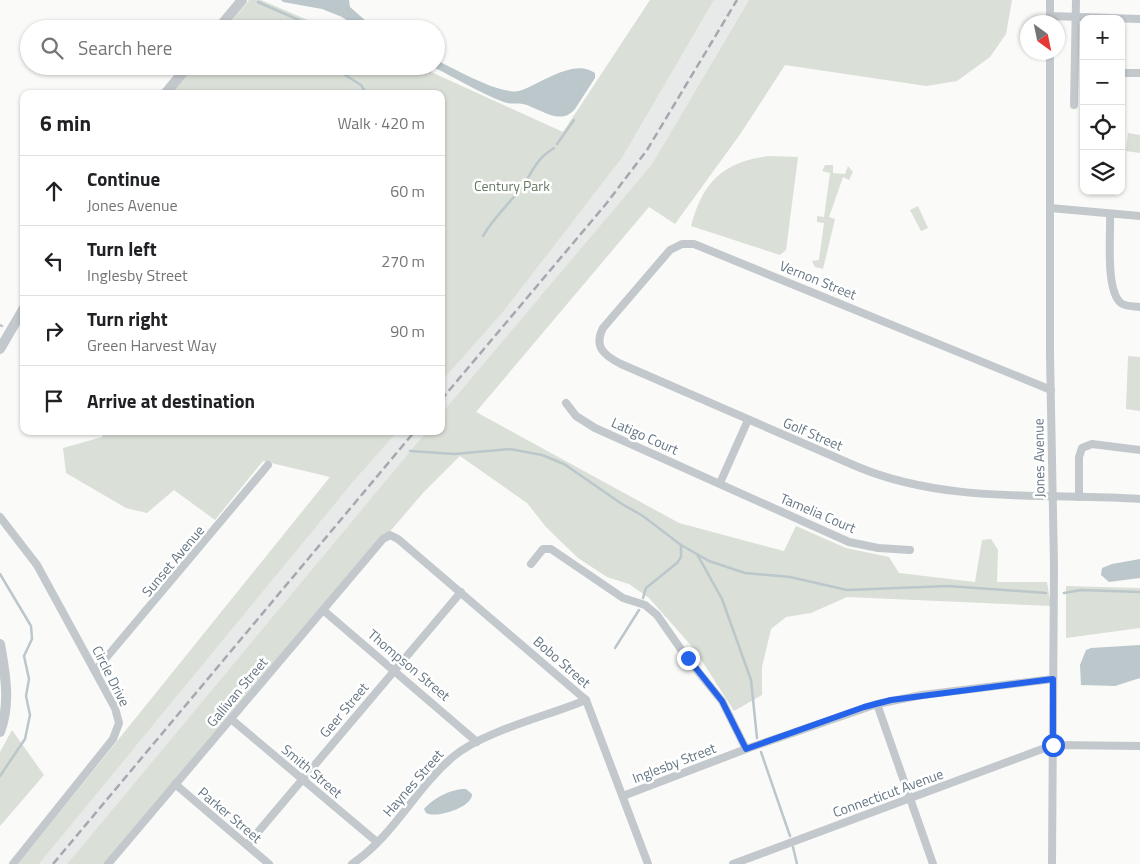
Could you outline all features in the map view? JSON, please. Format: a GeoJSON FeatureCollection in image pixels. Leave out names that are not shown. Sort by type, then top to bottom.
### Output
{"type":"FeatureCollection","features":[{"type":"Feature","properties":{"kind":"street"},"geometry":{"type":"LineString","coordinates":[[225,20],[242,0]]}},
{"type":"Feature","properties":{"kind":"street"},"geometry":{"type":"LineString","coordinates":[[1050,0],[1050,15]]}},
{"type":"Feature","properties":{"kind":"street"},"geometry":{"type":"LineString","coordinates":[[1074,105],[1076,0]]}},
{"type":"Feature","properties":{"kind":"street"},"geometry":{"type":"LineString","coordinates":[[1065,18],[1140,19]]}},
{"type":"Feature","properties":{"kind":"street","name":"Jones Avenue"},"geometry":{"type":"LineString","coordinates":[[1050,60],[1053,496],[1052,864]]}},
{"type":"Feature","properties":{"kind":"street"},"geometry":{"type":"LineString","coordinates":[[1125,73],[1140,73]]}},
{"type":"Feature","properties":{"kind":"street"},"geometry":{"type":"LineString","coordinates":[[168,90],[181,75]]}},
{"type":"Feature","properties":{"kind":"street"},"geometry":{"type":"LineString","coordinates":[[1050,208],[1140,216]]}},
{"type":"Feature","properties":{"kind":"street"},"geometry":{"type":"LineString","coordinates":[[1110,214],[1111,281],[1114,296],[1126,306],[1140,307]]}},
{"type":"Feature","properties":{"kind":"street","name":"Vernon Street"},"geometry":{"type":"LineString","coordinates":[[603,328],[670,250],[682,244],[694,244],[1051,390]]}},
{"type":"Feature","properties":{"kind":"street"},"geometry":{"type":"LineString","coordinates":[[0,349],[20,315]]}},
{"type":"Feature","properties":{"kind":"street","name":"Golf Street"},"geometry":{"type":"LineString","coordinates":[[603,328],[598,342],[600,349],[607,357],[656,381],[894,481],[955,490],[1140,499]]}},
{"type":"Feature","properties":{"kind":"street","name":"Latigo Court"},"geometry":{"type":"LineString","coordinates":[[566,403],[576,416],[595,428],[720,483]]}},
{"type":"Feature","properties":{"kind":"street"},"geometry":{"type":"LineString","coordinates":[[720,483],[748,420]]}},
{"type":"Feature","properties":{"kind":"street"},"geometry":{"type":"LineString","coordinates":[[1079,497],[1079,457],[1082,448],[1092,444],[1140,450]]}},
{"type":"Feature","properties":{"kind":"street","name":"Sunset Avenue"},"geometry":{"type":"LineString","coordinates":[[95,672],[268,465]]}},
{"type":"Feature","properties":{"kind":"street","name":"Tamelia Court"},"geometry":{"type":"LineString","coordinates":[[720,483],[849,542],[873,547],[910,550]]}},
{"type":"Feature","properties":{"kind":"street","name":"Circle Drive"},"geometry":{"type":"LineString","coordinates":[[0,517],[37,564],[118,714],[117,734],[13,864]]}},
{"type":"Feature","properties":{"kind":"street","name":"Bobo Street"},"geometry":{"type":"LineString","coordinates":[[386,536],[393,535],[398,539],[586,700],[648,864]]}},
{"type":"Feature","properties":{"kind":"street","name":"Gallivan Street"},"geometry":{"type":"LineString","coordinates":[[108,864],[386,536]]}},
{"type":"Feature","properties":{"kind":"street"},"geometry":{"type":"LineString","coordinates":[[531,564],[543,550],[551,549],[623,598],[645,605],[657,615],[722,701],[746,749]]}},
{"type":"Feature","properties":{"kind":"street","name":"Geer Street"},"geometry":{"type":"LineString","coordinates":[[247,845],[461,592]]}},
{"type":"Feature","properties":{"kind":"street","name":"Thompson Street"},"geometry":{"type":"LineString","coordinates":[[323,610],[477,742]]}},
{"type":"Feature","properties":{"kind":"street"},"geometry":{"type":"LineString","coordinates":[[0,644],[7,695],[6,712],[0,732]]}},
{"type":"Feature","properties":{"kind":"street","name":"Inglesby Street"},"geometry":{"type":"LineString","coordinates":[[623,796],[746,749],[877,704],[922,695],[1053,679]]}},
{"type":"Feature","properties":{"kind":"street","name":"Haynes Street"},"geometry":{"type":"LineString","coordinates":[[352,864],[377,842],[446,763],[459,752],[477,742],[586,700]]}},
{"type":"Feature","properties":{"kind":"street"},"geometry":{"type":"LineString","coordinates":[[877,704],[933,864]]}},
{"type":"Feature","properties":{"kind":"street","name":"Smith Street"},"geometry":{"type":"LineString","coordinates":[[231,719],[377,842]]}},
{"type":"Feature","properties":{"kind":"street"},"geometry":{"type":"LineString","coordinates":[[1053,745],[1140,746]]}},
{"type":"Feature","properties":{"kind":"street","name":"Connecticut Avenue"},"geometry":{"type":"LineString","coordinates":[[732,864],[1053,745]]}},
{"type":"Feature","properties":{"kind":"street","name":"Parker Street"},"geometry":{"type":"LineString","coordinates":[[175,784],[269,864]]}},
{"type":"Feature","properties":{"kind":"shaded area"},"geometry":{"type":"Polygon","coordinates":[[[281,0],[349,0],[350,7],[365,20],[346,20],[322,9],[283,2],[281,0]]]}},
{"type":"Feature","properties":{"kind":"shaded area"},"geometry":{"type":"Polygon","coordinates":[[[714,0],[749,0],[652,164],[445,409],[445,377],[503,312],[622,158],[714,0]]]}},
{"type":"Feature","properties":{"kind":"shaded area"},"geometry":{"type":"Polygon","coordinates":[[[445,64],[489,85],[511,91],[527,88],[567,70],[587,69],[595,73],[595,78],[575,109],[563,116],[550,115],[530,106],[507,103],[445,73],[445,64]]]}},
{"type":"Feature","properties":{"kind":"shaded area"},"geometry":{"type":"Polygon","coordinates":[[[394,435],[424,435],[67,864],[39,864],[353,482],[394,435]]]}},
{"type":"Feature","properties":{"kind":"shaded area"},"geometry":{"type":"Polygon","coordinates":[[[1140,559],[1140,578],[1109,582],[1101,575],[1102,568],[1112,564],[1140,559]]]}},
{"type":"Feature","properties":{"kind":"shaded area"},"geometry":{"type":"Polygon","coordinates":[[[1140,645],[1140,678],[1115,686],[1081,685],[1080,665],[1086,650],[1091,648],[1140,645]]]}},
{"type":"Feature","properties":{"kind":"shaded area"},"geometry":{"type":"Polygon","coordinates":[[[466,789],[472,794],[471,799],[461,807],[445,813],[426,813],[424,809],[438,798],[455,790],[466,789]]]}},
{"type":"Feature","properties":{"kind":"green space"},"geometry":{"type":"Polygon","coordinates":[[[249,0],[261,0],[308,20],[232,20],[249,0]]]}},
{"type":"Feature","properties":{"kind":"green space","name":"Century Park"},"geometry":{"type":"Polygon","coordinates":[[[650,0],[714,0],[622,158],[503,312],[445,377],[445,90],[173,90],[186,75],[438,75],[563,132],[650,0]]]}},
{"type":"Feature","properties":{"kind":"green space"},"geometry":{"type":"Polygon","coordinates":[[[749,0],[1012,0],[1006,34],[990,57],[957,81],[926,86],[785,65],[741,133],[675,224],[649,207],[476,412],[679,523],[784,551],[796,526],[846,548],[889,557],[899,573],[975,582],[982,540],[991,539],[998,550],[997,582],[1047,582],[1051,606],[847,597],[811,613],[786,617],[771,629],[762,667],[762,695],[734,711],[695,650],[649,598],[629,584],[607,577],[578,558],[546,527],[527,503],[460,456],[423,493],[104,864],[67,864],[424,435],[445,435],[445,409],[652,164],[749,0]]]}},
{"type":"Feature","properties":{"kind":"green space"},"geometry":{"type":"Polygon","coordinates":[[[1128,133],[1140,135],[1140,153],[1126,151],[1128,133]]]}},
{"type":"Feature","properties":{"kind":"green space"},"geometry":{"type":"Polygon","coordinates":[[[769,156],[798,157],[786,250],[780,255],[691,226],[701,197],[717,176],[739,163],[769,156]]]}},
{"type":"Feature","properties":{"kind":"green space"},"geometry":{"type":"Polygon","coordinates":[[[825,165],[833,165],[833,173],[845,174],[848,166],[853,172],[849,180],[843,177],[829,217],[835,219],[823,269],[815,267],[812,261],[819,260],[824,223],[817,222],[817,216],[824,217],[830,173],[822,171],[825,165]]]}},
{"type":"Feature","properties":{"kind":"green space"},"geometry":{"type":"Polygon","coordinates":[[[918,206],[928,228],[921,231],[910,210],[918,206]]]}},
{"type":"Feature","properties":{"kind":"green space"},"geometry":{"type":"Polygon","coordinates":[[[1128,356],[1140,357],[1140,411],[1126,409],[1128,356]]]}},
{"type":"Feature","properties":{"kind":"green space"},"geometry":{"type":"Polygon","coordinates":[[[103,435],[394,435],[353,482],[39,864],[18,864],[330,477],[263,461],[215,520],[174,490],[147,513],[126,508],[66,473],[63,448],[102,437],[103,435]]]}},
{"type":"Feature","properties":{"kind":"green space"},"geometry":{"type":"Polygon","coordinates":[[[1066,586],[1140,588],[1140,628],[1066,638],[1066,586]]]}},
{"type":"Feature","properties":{"kind":"green space"},"geometry":{"type":"Polygon","coordinates":[[[12,730],[44,775],[0,826],[0,752],[12,730]]]}},
{"type":"Feature","properties":{"kind":"waterway"},"geometry":{"type":"LineString","coordinates":[[258,2],[299,20]]}},
{"type":"Feature","properties":{"kind":"waterway"},"geometry":{"type":"LineString","coordinates":[[345,75],[361,85],[364,90]]}},
{"type":"Feature","properties":{"kind":"waterway"},"geometry":{"type":"LineString","coordinates":[[557,144],[574,120]]}},
{"type":"Feature","properties":{"kind":"waterway"},"geometry":{"type":"LineString","coordinates":[[483,236],[522,187],[539,161],[554,148]]}},
{"type":"Feature","properties":{"kind":"waterway"},"geometry":{"type":"LineString","coordinates":[[410,451],[454,454],[510,449],[542,455],[564,464],[622,504],[643,516],[681,545],[709,561],[745,573],[790,577],[847,590],[948,586],[1046,593]]}},
{"type":"Feature","properties":{"kind":"waterway"},"geometry":{"type":"LineString","coordinates":[[643,598],[646,588],[677,563],[681,557],[681,545]]}},
{"type":"Feature","properties":{"kind":"waterway"},"geometry":{"type":"LineString","coordinates":[[697,554],[722,599],[751,680],[757,738]]}},
{"type":"Feature","properties":{"kind":"waterway"},"geometry":{"type":"LineString","coordinates":[[0,574],[31,626],[32,639],[24,656],[29,679],[26,696],[30,715],[25,739],[0,776]]}},
{"type":"Feature","properties":{"kind":"waterway"},"geometry":{"type":"LineString","coordinates":[[1064,593],[1081,590],[1140,592]]}},
{"type":"Feature","properties":{"kind":"waterway"},"geometry":{"type":"LineString","coordinates":[[615,648],[639,610]]}},
{"type":"Feature","properties":{"kind":"waterway"},"geometry":{"type":"LineString","coordinates":[[761,752],[790,836]]}},
{"type":"Feature","properties":{"kind":"waterway"},"geometry":{"type":"LineString","coordinates":[[793,847],[797,864]]}},
{"type":"Feature","properties":{"kind":"railway"},"geometry":{"type":"LineString","coordinates":[[445,395],[606,204],[647,150],[737,0]]}},
{"type":"Feature","properties":{"kind":"railway"},"geometry":{"type":"LineString","coordinates":[[53,864],[412,435]]}},
{"type":"Feature","properties":{"kind":"route"},"geometry":{"type":"LineString","coordinates":[[688,658],[722,701],[746,749],[864,707],[891,700],[1044,682],[1053,679],[1053,745]]}}]}
